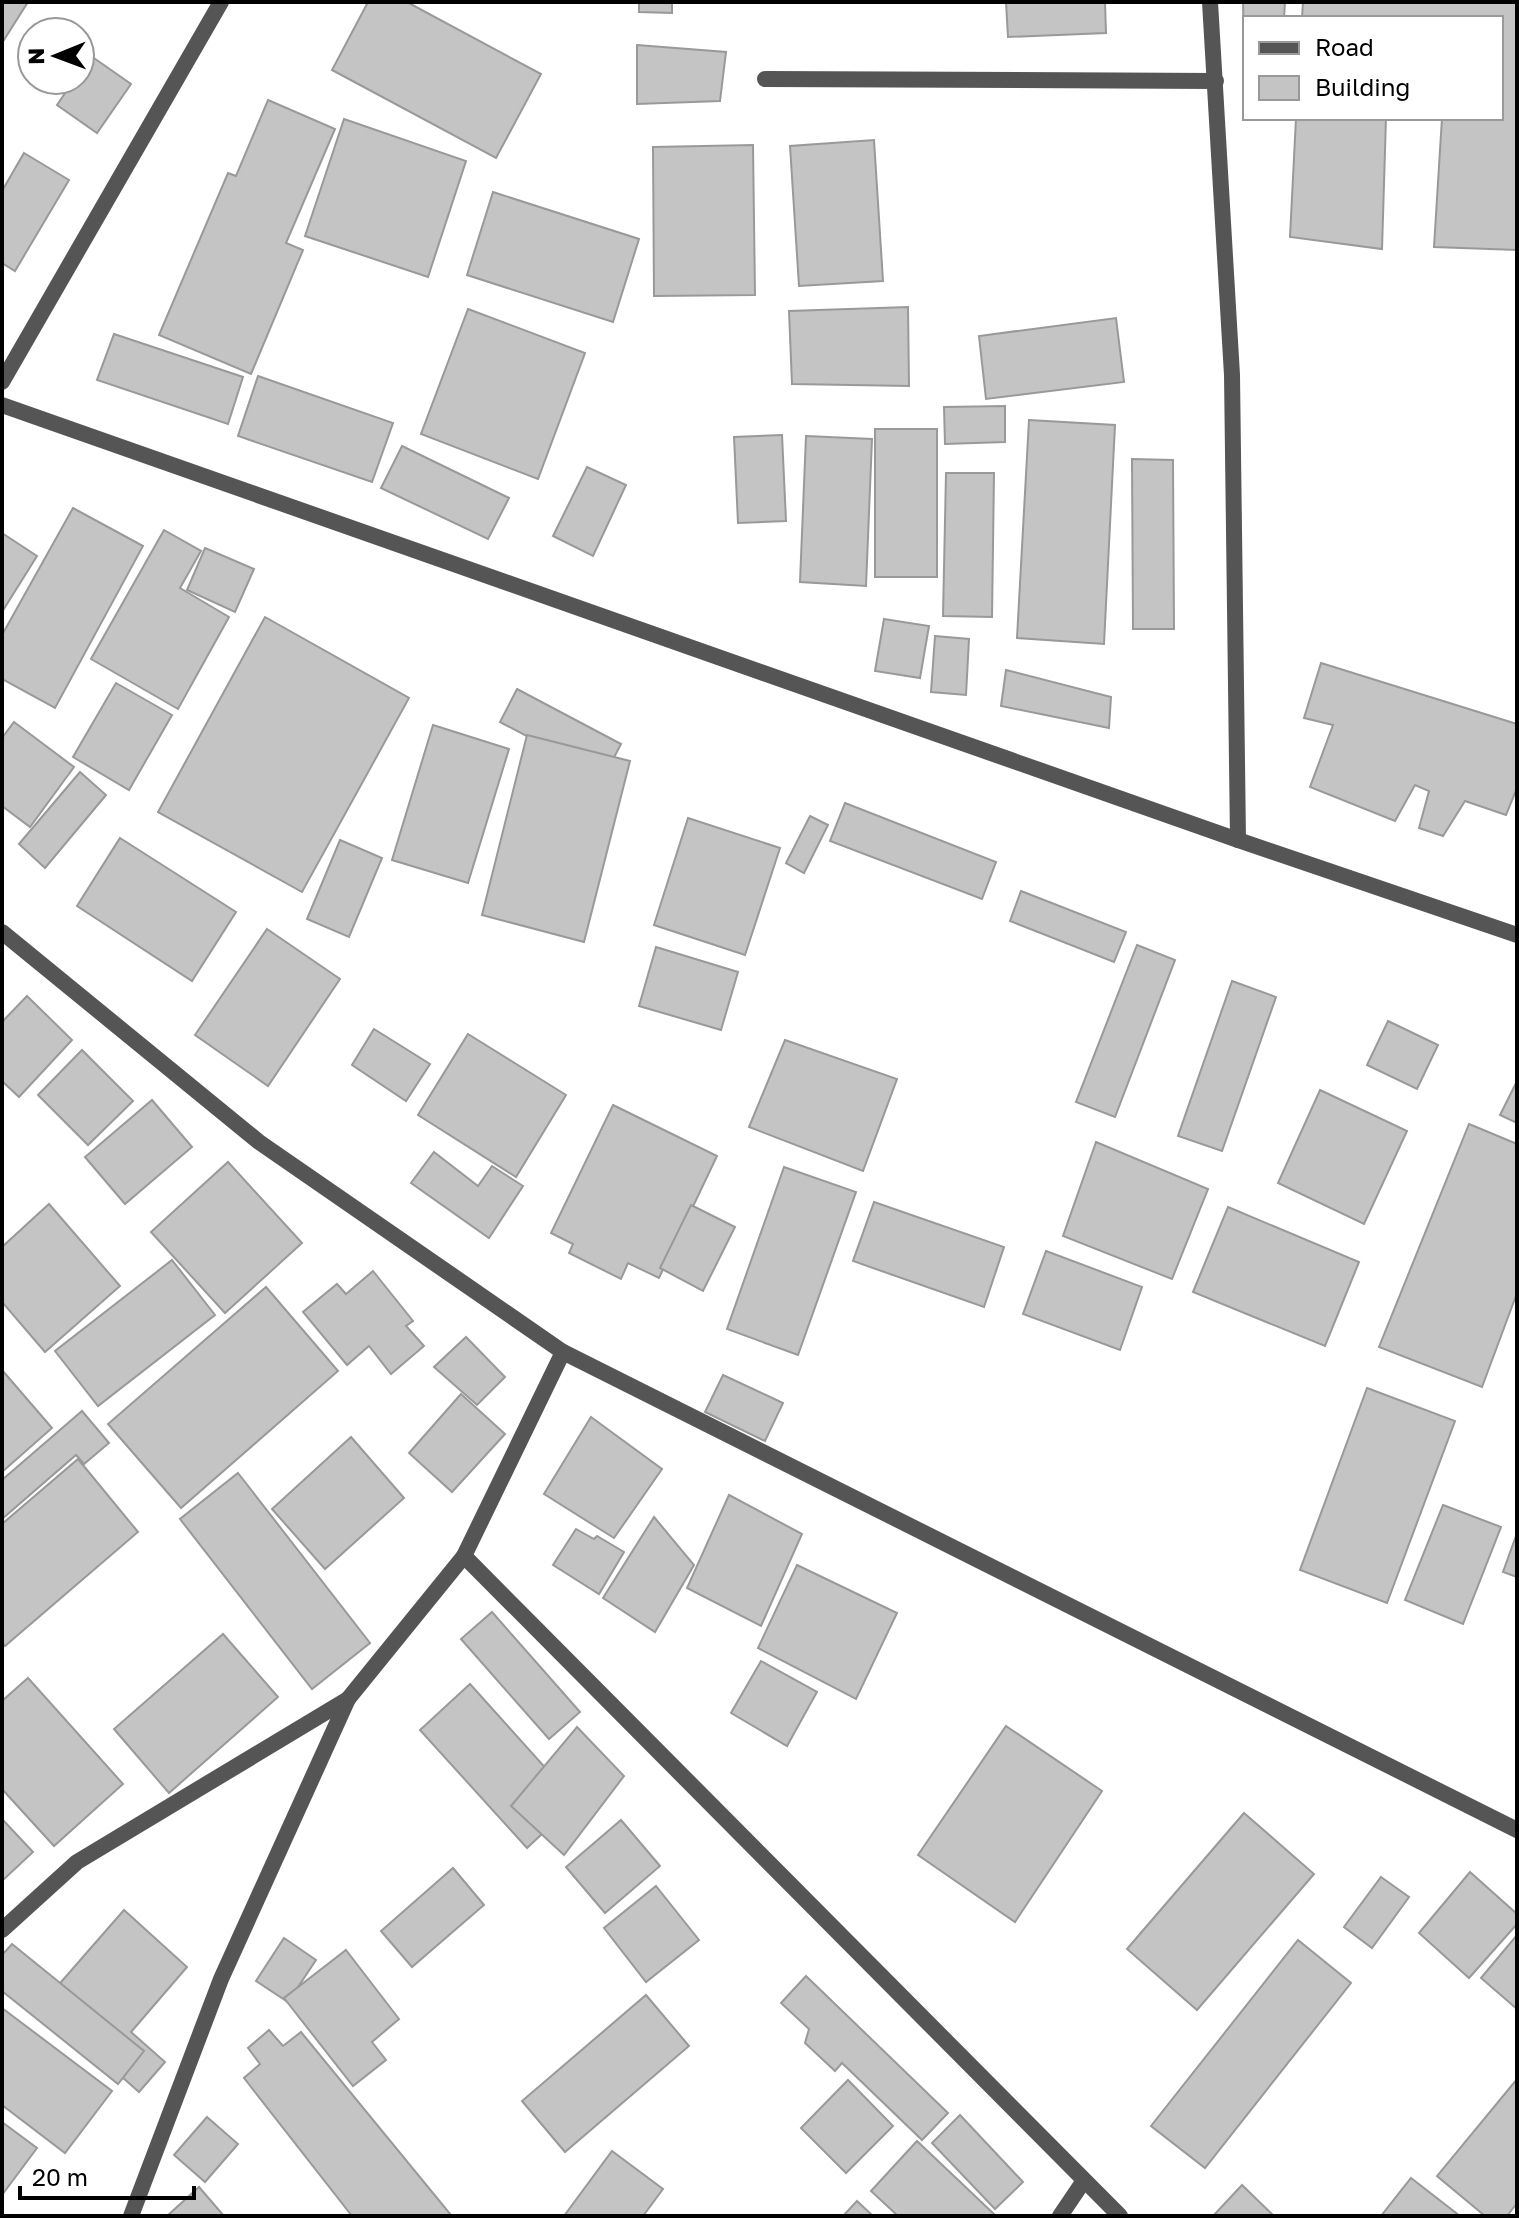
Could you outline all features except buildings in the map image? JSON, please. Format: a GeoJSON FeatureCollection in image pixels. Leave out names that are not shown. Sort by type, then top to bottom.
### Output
{"type":"FeatureCollection","features":[{"type":"Feature","properties":{"kind":"street"},"geometry":{"type":"LineString","coordinates":[[2,382],[221,2]]}},
{"type":"Feature","properties":{"kind":"street"},"geometry":{"type":"LineString","coordinates":[[1210,2],[1232,375],[1238,840]]}},
{"type":"Feature","properties":{"kind":"street"},"geometry":{"type":"LineString","coordinates":[[765,79],[1216,81]]}},
{"type":"Feature","properties":{"kind":"street"},"geometry":{"type":"LineString","coordinates":[[2,405],[1238,840],[1517,935]]}},
{"type":"Feature","properties":{"kind":"street"},"geometry":{"type":"LineString","coordinates":[[5,942],[259,1142],[563,1352],[1517,1830]]}},
{"type":"Feature","properties":{"kind":"street"},"geometry":{"type":"LineString","coordinates":[[131,2216],[221,1979],[348,1699],[464,1556],[563,1352]]}},
{"type":"Feature","properties":{"kind":"street"},"geometry":{"type":"LineString","coordinates":[[464,1556],[1120,2216]]}},
{"type":"Feature","properties":{"kind":"street"},"geometry":{"type":"LineString","coordinates":[[2,1930],[77,1862],[348,1699]]}},
{"type":"Feature","properties":{"kind":"street"},"geometry":{"type":"LineString","coordinates":[[1060,2216],[1083,2182]]}}]}
